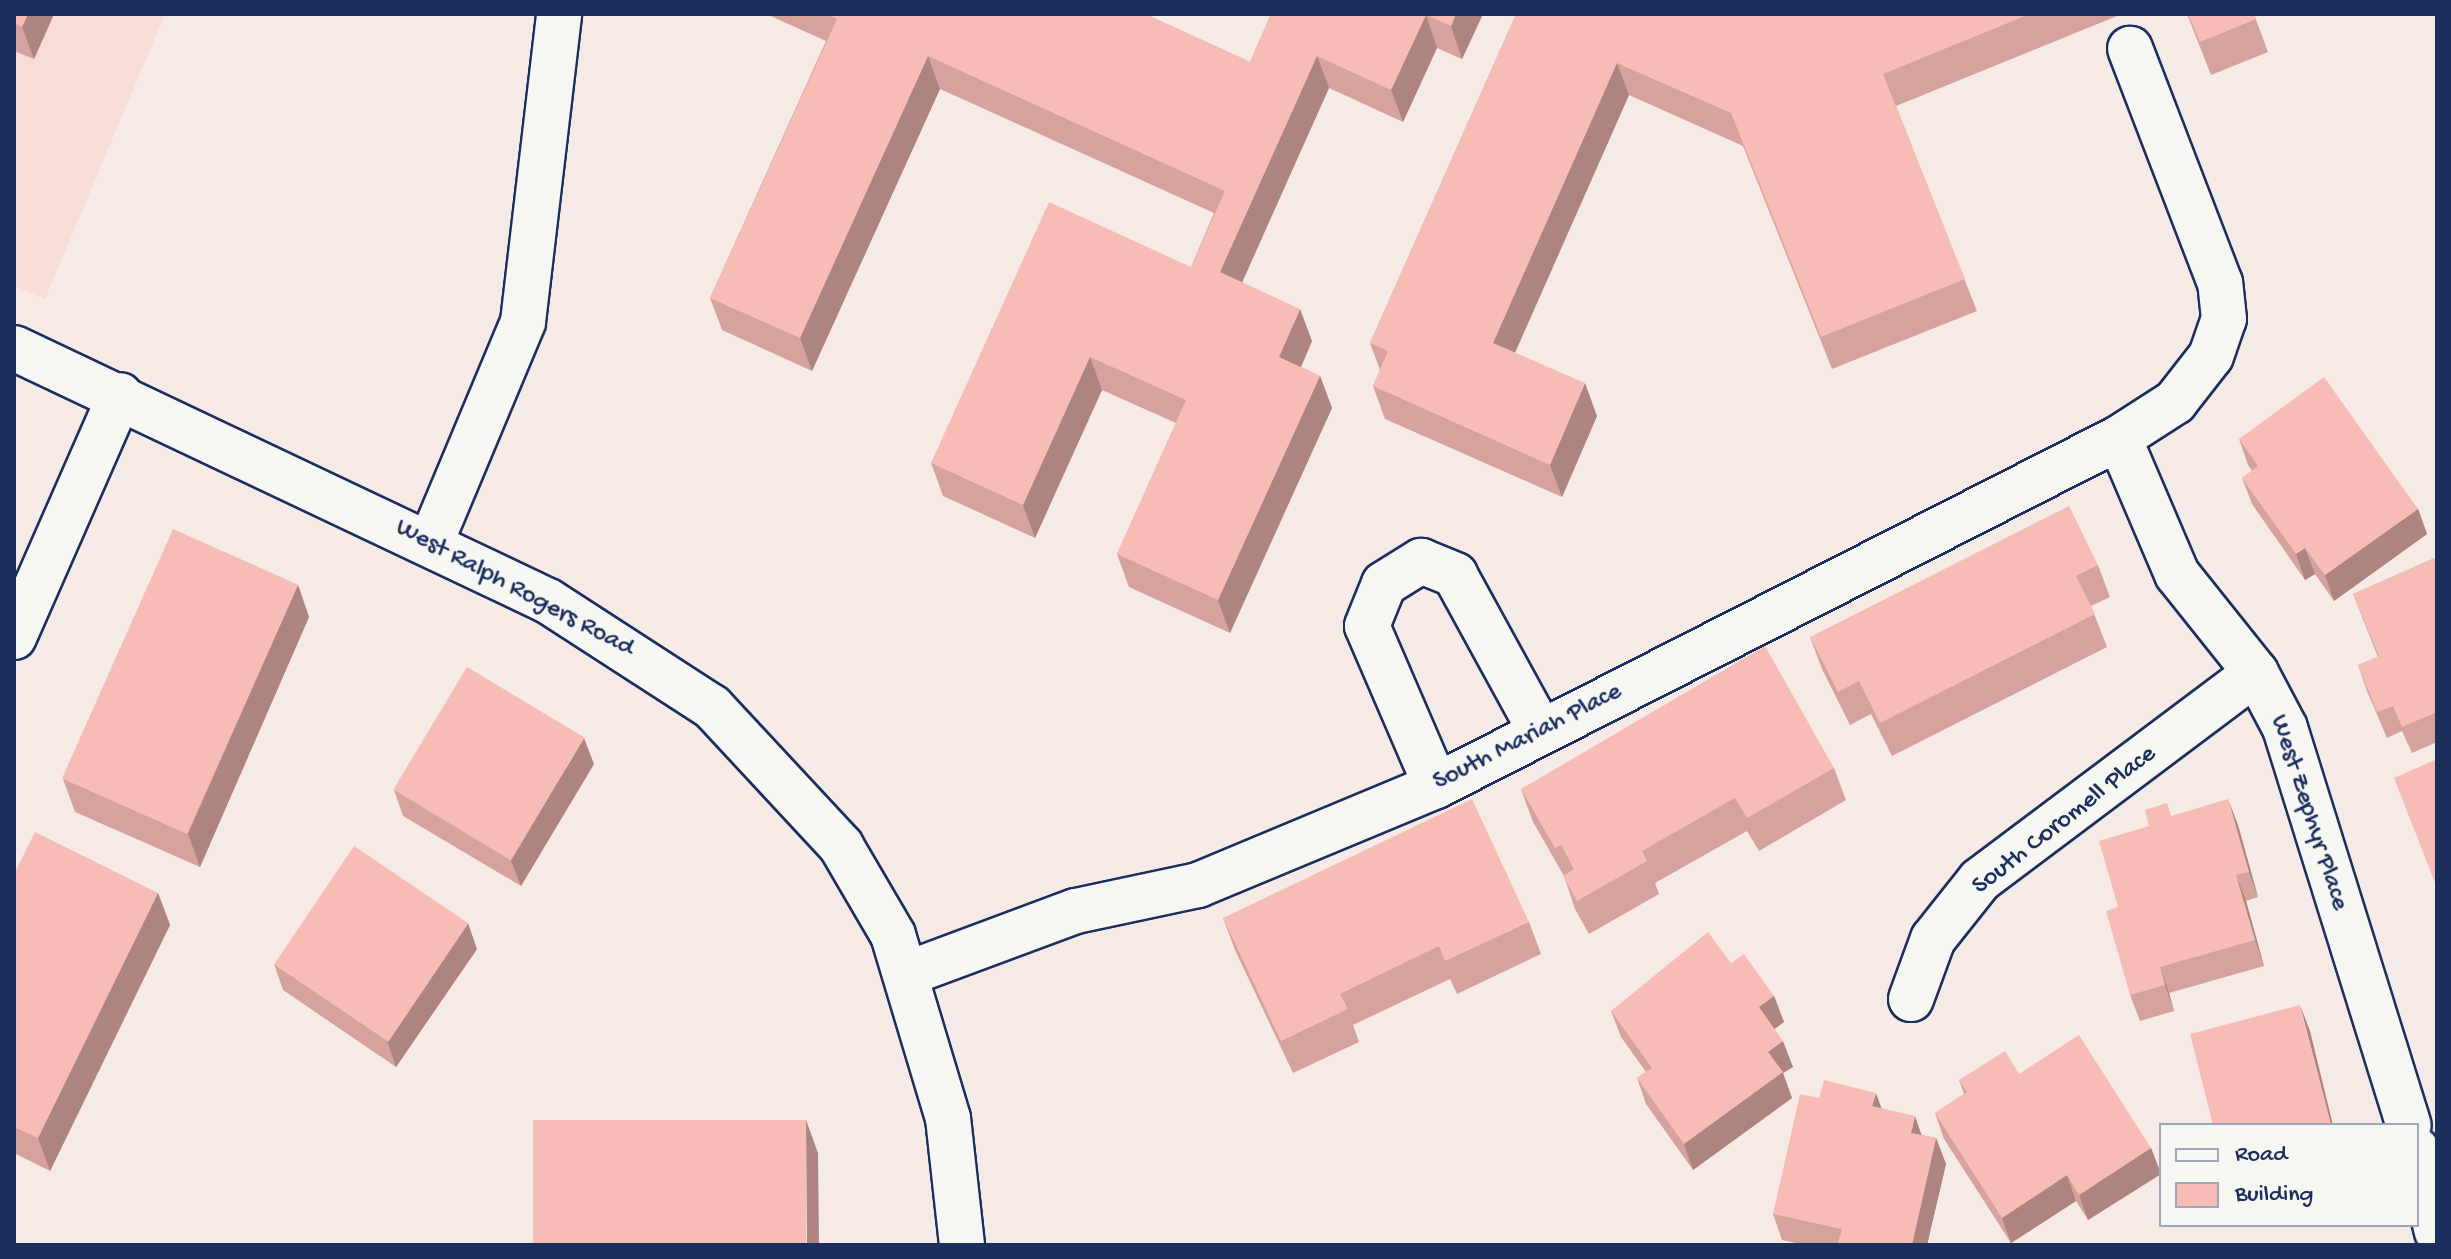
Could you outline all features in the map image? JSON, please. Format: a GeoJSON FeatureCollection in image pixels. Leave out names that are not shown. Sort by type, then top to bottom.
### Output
{"type":"FeatureCollection","features":[{"type":"Feature","properties":{"kind":"street"},"geometry":{"type":"LineString","coordinates":[[431,542],[523,322],[559,14]]}},
{"type":"Feature","properties":{"kind":"street","name":"South Mariah Place"},"geometry":{"type":"LineString","coordinates":[[909,973],[1076,911],[1198,885],[1436,786],[2119,438],[2175,402],[2211,356],[2224,319],[2208,240],[2130,49]]}},
{"type":"Feature","properties":{"kind":"street","name":"West Ralph Rogers Road"},"geometry":{"type":"LineString","coordinates":[[14,348],[431,542],[548,601],[712,707],[841,846],[909,973],[948,1118],[962,1245]]}},
{"type":"Feature","properties":{"kind":"street"},"geometry":{"type":"LineString","coordinates":[[14,637],[120,395]]}},
{"type":"Feature","properties":{"kind":"street","name":"West Zephyr Place"},"geometry":{"type":"LineString","coordinates":[[2119,438],[2177,574],[2256,673],[2285,728],[2408,1123]]}},
{"type":"Feature","properties":{"kind":"street"},"geometry":{"type":"LineString","coordinates":[[1436,786],[1367,626],[1384,584],[1421,561],[1455,575],[1541,732]]}},
{"type":"Feature","properties":{"kind":"street","name":"South Coromell Place"},"geometry":{"type":"LineString","coordinates":[[1911,999],[1933,939],[1980,880],[2256,673]]}},
{"type":"Feature","properties":{"kind":"street"},"geometry":{"type":"LineString","coordinates":[[2419,1158],[2437,1232]]}},
{"type":"Feature","properties":{"kind":"shaded area"},"geometry":{"type":"Polygon","coordinates":[[[14,14],[165,14],[45,299],[14,286],[14,14]]]}},
{"type":"Feature","properties":{"kind":"building"},"geometry":{"type":"Polygon","coordinates":[[[14,14],[28,14],[22,27],[14,23],[14,14]]]}},
{"type":"Feature","properties":{"kind":"building"},"geometry":{"type":"Polygon","coordinates":[[[826,14],[1145,14],[1250,62],[1271,14],[1456,14],[1451,26],[1426,15],[1391,90],[1317,56],[1220,272],[1300,309],[1279,357],[1320,376],[1218,600],[1117,554],[1186,400],[1090,357],[1023,505],[931,463],[1049,202],[1191,267],[1225,191],[928,56],[800,338],[710,298],[837,19],[826,14]]]}},
{"type":"Feature","properties":{"kind":"building"},"geometry":{"type":"Polygon","coordinates":[[[1516,14],[2030,14],[1883,74],[1965,279],[1821,337],[1731,113],[1617,63],[1493,343],[1585,383],[1550,465],[1373,386],[1388,351],[1370,343],[1516,14]]]}},
{"type":"Feature","properties":{"kind":"building"},"geometry":{"type":"Polygon","coordinates":[[[2188,14],[2254,14],[2256,19],[2200,42],[2188,14]]]}},
{"type":"Feature","properties":{"kind":"building"},"geometry":{"type":"Polygon","coordinates":[[[2324,377],[2418,509],[2325,575],[2305,548],[2296,554],[2242,478],[2258,466],[2239,439],[2324,377]]]}},
{"type":"Feature","properties":{"kind":"building"},"geometry":{"type":"Polygon","coordinates":[[[2069,506],[2098,565],[2076,576],[2095,614],[1880,723],[1859,681],[1838,692],[1810,637],[2069,506]]]}},
{"type":"Feature","properties":{"kind":"building"},"geometry":{"type":"Polygon","coordinates":[[[173,529],[298,585],[187,834],[62,778],[173,529]]]}},
{"type":"Feature","properties":{"kind":"building"},"geometry":{"type":"Polygon","coordinates":[[[2437,557],[2437,712],[2402,727],[2393,706],[2377,712],[2358,665],[2379,656],[2353,594],[2437,557]]]}},
{"type":"Feature","properties":{"kind":"building"},"geometry":{"type":"Polygon","coordinates":[[[1765,646],[1834,768],[1747,818],[1735,798],[1642,851],[1647,861],[1577,901],[1563,876],[1574,869],[1561,845],[1555,848],[1521,789],[1765,646]]]}},
{"type":"Feature","properties":{"kind":"building"},"geometry":{"type":"Polygon","coordinates":[[[467,667],[584,738],[511,860],[393,790],[467,667]]]}},
{"type":"Feature","properties":{"kind":"building"},"geometry":{"type":"Polygon","coordinates":[[[2437,759],[2437,888],[2394,778],[2437,759]]]}},
{"type":"Feature","properties":{"kind":"building"},"geometry":{"type":"Polygon","coordinates":[[[1472,799],[1529,922],[1445,961],[1439,946],[1340,994],[1348,1009],[1281,1041],[1223,918],[1472,799]]]}},
{"type":"Feature","properties":{"kind":"building"},"geometry":{"type":"Polygon","coordinates":[[[2228,799],[2249,872],[2236,875],[2255,940],[2160,967],[2165,985],[2130,995],[2106,911],[2118,907],[2099,841],[2149,826],[2145,810],[2167,803],[2171,816],[2228,799]]]}},
{"type":"Feature","properties":{"kind":"building"},"geometry":{"type":"Polygon","coordinates":[[[35,832],[158,893],[38,1138],[14,1127],[14,874],[35,832]]]}},
{"type":"Feature","properties":{"kind":"building"},"geometry":{"type":"Polygon","coordinates":[[[354,846],[468,923],[388,1042],[274,965],[354,846]]]}},
{"type":"Feature","properties":{"kind":"building"},"geometry":{"type":"Polygon","coordinates":[[[1708,932],[1731,963],[1744,954],[1774,996],[1759,1007],[1783,1041],[1768,1052],[1783,1072],[1684,1144],[1637,1078],[1652,1068],[1611,1011],[1708,932]]]}},
{"type":"Feature","properties":{"kind":"building"},"geometry":{"type":"Polygon","coordinates":[[[2300,1005],[2330,1123],[2212,1123],[2190,1034],[2300,1005]]]}},
{"type":"Feature","properties":{"kind":"building"},"geometry":{"type":"Polygon","coordinates":[[[2079,1035],[2151,1148],[2079,1195],[2067,1175],[2002,1218],[1935,1113],[1967,1092],[1959,1080],[2005,1051],[2019,1074],[2079,1035]]]}},
{"type":"Feature","properties":{"kind":"building"},"geometry":{"type":"Polygon","coordinates":[[[1824,1080],[1876,1093],[1872,1106],[1915,1116],[1911,1133],[1936,1138],[1912,1245],[1846,1245],[1838,1243],[1842,1229],[1773,1214],[1800,1094],[1819,1098],[1824,1080]]]}},
{"type":"Feature","properties":{"kind":"building"},"geometry":{"type":"Polygon","coordinates":[[[533,1120],[806,1120],[806,1245],[533,1245],[533,1120]]]}}]}
